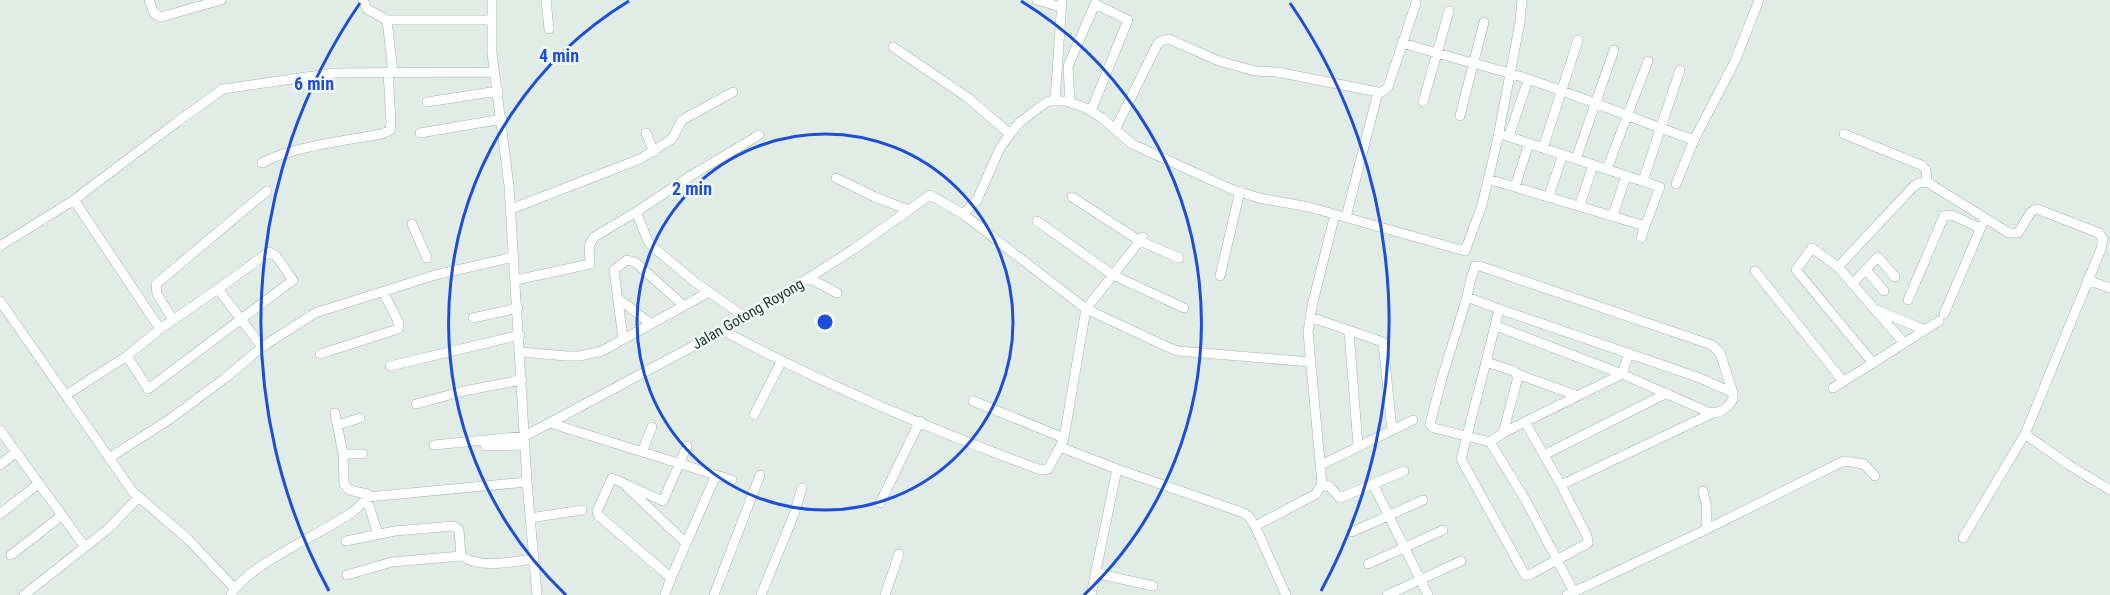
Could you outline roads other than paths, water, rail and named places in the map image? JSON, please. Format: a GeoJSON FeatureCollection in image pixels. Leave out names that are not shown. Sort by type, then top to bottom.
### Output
{"type":"FeatureCollection","features":[{"type":"Feature","properties":{"kind":"street"},"geometry":{"type":"LineString","coordinates":[[149,0],[154,14],[161,17],[221,0]]}},
{"type":"Feature","properties":{"kind":"street"},"geometry":{"type":"LineString","coordinates":[[363,0],[367,9],[387,20],[492,20]]}},
{"type":"Feature","properties":{"kind":"street"},"geometry":{"type":"LineString","coordinates":[[500,0],[492,0],[494,72],[502,119],[511,209],[527,482],[537,595]]}},
{"type":"Feature","properties":{"kind":"street"},"geometry":{"type":"LineString","coordinates":[[546,0],[549,29]]}},
{"type":"Feature","properties":{"kind":"street"},"geometry":{"type":"LineString","coordinates":[[1037,0],[1061,3],[1055,101]]}},
{"type":"Feature","properties":{"kind":"street"},"geometry":{"type":"LineString","coordinates":[[1311,362],[1178,351],[1086,309],[963,214],[977,200],[1000,148],[1010,134],[1038,107],[1049,101],[1055,101],[1070,103],[1090,111],[1132,144],[1259,198],[1310,207],[1465,251],[1482,205],[1488,179],[1520,22],[1522,0]]}},
{"type":"Feature","properties":{"kind":"street"},"geometry":{"type":"LineString","coordinates":[[1677,184],[1694,140],[1735,61],[1759,0]]}},
{"type":"Feature","properties":{"kind":"street"},"geometry":{"type":"LineString","coordinates":[[1115,130],[1157,45],[1169,39],[1219,60],[1255,71],[1277,72],[1382,92],[1388,87],[1416,3]]}},
{"type":"Feature","properties":{"kind":"street"},"geometry":{"type":"LineString","coordinates":[[1070,103],[1068,66],[1095,4],[1128,20],[1090,111]]}},
{"type":"Feature","properties":{"kind":"street"},"geometry":{"type":"LineString","coordinates":[[1423,102],[1449,11]]}},
{"type":"Feature","properties":{"kind":"street"},"geometry":{"type":"LineString","coordinates":[[262,163],[319,146],[382,134],[390,130],[391,72],[387,20]]}},
{"type":"Feature","properties":{"kind":"street"},"geometry":{"type":"LineString","coordinates":[[1460,116],[1484,22]]}},
{"type":"Feature","properties":{"kind":"street"},"geometry":{"type":"LineString","coordinates":[[1543,148],[1578,40]]}},
{"type":"Feature","properties":{"kind":"street"},"geometry":{"type":"LineString","coordinates":[[1403,43],[1528,80],[1694,140]]}},
{"type":"Feature","properties":{"kind":"street"},"geometry":{"type":"LineString","coordinates":[[893,47],[967,96],[1010,134]]}},
{"type":"Feature","properties":{"kind":"street"},"geometry":{"type":"LineString","coordinates":[[1576,159],[1614,50]]}},
{"type":"Feature","properties":{"kind":"street"},"geometry":{"type":"LineString","coordinates":[[1607,169],[1648,60]]}},
{"type":"Feature","properties":{"kind":"street"},"geometry":{"type":"LineString","coordinates":[[1643,181],[1680,70]]}},
{"type":"Feature","properties":{"kind":"street"},"geometry":{"type":"LineString","coordinates":[[0,246],[74,200],[223,89],[334,73],[494,72]]}},
{"type":"Feature","properties":{"kind":"street"},"geometry":{"type":"LineString","coordinates":[[1509,136],[1528,80]]}},
{"type":"Feature","properties":{"kind":"street"},"geometry":{"type":"LineString","coordinates":[[427,102],[498,91]]}},
{"type":"Feature","properties":{"kind":"street"},"geometry":{"type":"LineString","coordinates":[[1346,217],[1378,92]]}},
{"type":"Feature","properties":{"kind":"street"},"geometry":{"type":"LineString","coordinates":[[511,209],[607,173],[654,152],[674,137],[682,120],[734,93]]}},
{"type":"Feature","properties":{"kind":"street"},"geometry":{"type":"LineString","coordinates":[[420,133],[502,119]]}},
{"type":"Feature","properties":{"kind":"street"},"geometry":{"type":"LineString","coordinates":[[646,133],[654,152]]}},
{"type":"Feature","properties":{"kind":"street"},"geometry":{"type":"LineString","coordinates":[[1498,133],[1660,187],[1641,238]]}},
{"type":"Feature","properties":{"kind":"street"},"geometry":{"type":"LineString","coordinates":[[1844,134],[1921,165],[1926,170],[1927,182]]}},
{"type":"Feature","properties":{"kind":"street"},"geometry":{"type":"LineString","coordinates":[[516,280],[590,264],[589,246],[594,237],[759,135]]}},
{"type":"Feature","properties":{"kind":"street"},"geometry":{"type":"LineString","coordinates":[[1515,187],[1529,143]]}},
{"type":"Feature","properties":{"kind":"street"},"geometry":{"type":"LineString","coordinates":[[1549,196],[1563,154]]}},
{"type":"Feature","properties":{"kind":"street"},"geometry":{"type":"LineString","coordinates":[[1580,205],[1593,165]]}},
{"type":"Feature","properties":{"kind":"street"},"geometry":{"type":"LineString","coordinates":[[1613,215],[1626,176]]}},
{"type":"Feature","properties":{"kind":"street"},"geometry":{"type":"LineString","coordinates":[[836,178],[877,198],[909,210]]}},
{"type":"Feature","properties":{"kind":"street"},"geometry":{"type":"LineString","coordinates":[[1488,179],[1645,226]]}},
{"type":"Feature","properties":{"kind":"street"},"geometry":{"type":"LineString","coordinates":[[1838,267],[1918,183],[1927,182],[2009,233],[2018,233],[2031,213],[2041,209],[2102,236],[2103,243],[2036,411],[2025,434],[1963,538]]}},
{"type":"Feature","properties":{"kind":"street"},"geometry":{"type":"LineString","coordinates":[[167,324],[157,307],[158,282],[267,191]]}},
{"type":"Feature","properties":{"kind":"street"},"geometry":{"type":"LineString","coordinates":[[1220,276],[1240,191]]}},
{"type":"Feature","properties":{"kind":"street","name":"Jalan Gotong Royong"},"geometry":{"type":"LineString","coordinates":[[525,440],[549,423],[746,318],[930,195],[963,214]]}},
{"type":"Feature","properties":{"kind":"street"},"geometry":{"type":"LineString","coordinates":[[1072,197],[1142,239],[1179,258]]}},
{"type":"Feature","properties":{"kind":"street"},"geometry":{"type":"LineString","coordinates":[[74,200],[157,307],[167,324]]}},
{"type":"Feature","properties":{"kind":"street"},"geometry":{"type":"LineString","coordinates":[[636,213],[653,247],[746,318]]}},
{"type":"Feature","properties":{"kind":"street"},"geometry":{"type":"LineString","coordinates":[[1255,526],[1316,494],[1322,484],[1308,332],[1335,214]]}},
{"type":"Feature","properties":{"kind":"street"},"geometry":{"type":"LineString","coordinates":[[1908,300],[1944,216],[1952,214],[1980,228]]}},
{"type":"Feature","properties":{"kind":"street"},"geometry":{"type":"LineString","coordinates":[[1833,388],[1942,317],[1985,218]]}},
{"type":"Feature","properties":{"kind":"street"},"geometry":{"type":"LineString","coordinates":[[1037,221],[1113,275],[1184,308]]}},
{"type":"Feature","properties":{"kind":"street"},"geometry":{"type":"LineString","coordinates":[[412,224],[435,275]]}},
{"type":"Feature","properties":{"kind":"street"},"geometry":{"type":"LineString","coordinates":[[722,330],[781,362],[990,452],[1041,470],[1048,469],[1052,466],[1062,443],[1086,309],[1142,239]]}},
{"type":"Feature","properties":{"kind":"street"},"geometry":{"type":"LineString","coordinates":[[1788,278],[1797,270],[1812,248],[1838,267],[1904,343]]}},
{"type":"Feature","properties":{"kind":"street"},"geometry":{"type":"LineString","coordinates":[[66,395],[127,356],[167,324],[266,253],[272,252],[276,256],[293,280],[148,389],[127,356]]}},
{"type":"Feature","properties":{"kind":"street"},"geometry":{"type":"LineString","coordinates":[[109,458],[195,401],[262,347],[315,313],[435,275],[514,257]]}},
{"type":"Feature","properties":{"kind":"street"},"geometry":{"type":"LineString","coordinates":[[1852,284],[1878,257],[1895,278]]}},
{"type":"Feature","properties":{"kind":"street"},"geometry":{"type":"LineString","coordinates":[[623,339],[615,269],[630,260],[684,305]]}},
{"type":"Feature","properties":{"kind":"street"},"geometry":{"type":"LineString","coordinates":[[1561,485],[1728,405],[1734,399],[1720,353],[1712,345],[1477,265],[1473,270],[1430,424],[1434,428],[1490,442],[1526,501],[1557,560],[1570,594],[1707,530],[1844,461],[1864,464],[1875,476]]}},
{"type":"Feature","properties":{"kind":"street"},"geometry":{"type":"LineString","coordinates":[[1797,270],[1873,363]]}},
{"type":"Feature","properties":{"kind":"street"},"geometry":{"type":"LineString","coordinates":[[1866,270],[1884,291]]}},
{"type":"Feature","properties":{"kind":"street"},"geometry":{"type":"LineString","coordinates":[[1755,271],[1843,381]]}},
{"type":"Feature","properties":{"kind":"street"},"geometry":{"type":"LineString","coordinates":[[809,278],[837,293]]}},
{"type":"Feature","properties":{"kind":"street"},"geometry":{"type":"LineString","coordinates":[[2087,280],[2110,288]]}},
{"type":"Feature","properties":{"kind":"street"},"geometry":{"type":"LineString","coordinates":[[218,289],[262,347]]}},
{"type":"Feature","properties":{"kind":"street"},"geometry":{"type":"LineString","coordinates":[[320,354],[398,329],[399,323],[383,292]]}},
{"type":"Feature","properties":{"kind":"street"},"geometry":{"type":"LineString","coordinates":[[521,352],[580,356],[602,351],[709,292]]}},
{"type":"Feature","properties":{"kind":"street"},"geometry":{"type":"LineString","coordinates":[[1467,297],[1700,378],[1733,393]]}},
{"type":"Feature","properties":{"kind":"street"},"geometry":{"type":"LineString","coordinates":[[619,298],[651,324]]}},
{"type":"Feature","properties":{"kind":"street"},"geometry":{"type":"LineString","coordinates":[[0,301],[133,492],[188,539],[232,592],[268,562],[369,501],[527,482]]}},
{"type":"Feature","properties":{"kind":"street"},"geometry":{"type":"LineString","coordinates":[[473,318],[518,308]]}},
{"type":"Feature","properties":{"kind":"street"},"geometry":{"type":"LineString","coordinates":[[1499,309],[1461,454],[1462,462],[1524,574],[1528,575],[1588,541],[1561,485],[1525,422]]}},
{"type":"Feature","properties":{"kind":"street"},"geometry":{"type":"LineString","coordinates":[[1875,309],[1925,330]]}},
{"type":"Feature","properties":{"kind":"street"},"geometry":{"type":"LineString","coordinates":[[1310,317],[1381,340],[1385,346],[1392,430]]}},
{"type":"Feature","properties":{"kind":"street"},"geometry":{"type":"LineString","coordinates":[[1496,326],[1622,374],[1713,413]]}},
{"type":"Feature","properties":{"kind":"street"},"geometry":{"type":"LineString","coordinates":[[1349,331],[1358,446]]}},
{"type":"Feature","properties":{"kind":"street"},"geometry":{"type":"LineString","coordinates":[[390,366],[520,335]]}},
{"type":"Feature","properties":{"kind":"street"},"geometry":{"type":"LineString","coordinates":[[1490,442],[1503,433],[1622,374],[1629,353]]}},
{"type":"Feature","properties":{"kind":"street"},"geometry":{"type":"LineString","coordinates":[[754,415],[781,362]]}},
{"type":"Feature","properties":{"kind":"street"},"geometry":{"type":"LineString","coordinates":[[1486,362],[1578,396]]}},
{"type":"Feature","properties":{"kind":"street"},"geometry":{"type":"LineString","coordinates":[[1503,433],[1518,381],[1517,374]]}},
{"type":"Feature","properties":{"kind":"street"},"geometry":{"type":"LineString","coordinates":[[416,404],[464,391],[522,380]]}},
{"type":"Feature","properties":{"kind":"street"},"geometry":{"type":"LineString","coordinates":[[1544,455],[1668,393]]}},
{"type":"Feature","properties":{"kind":"street"},"geometry":{"type":"LineString","coordinates":[[973,401],[1117,469],[1244,513],[1250,517],[1255,526],[1286,595]]}},
{"type":"Feature","properties":{"kind":"street"},"geometry":{"type":"LineString","coordinates":[[335,413],[343,454],[345,486],[349,490],[367,494],[378,534]]}},
{"type":"Feature","properties":{"kind":"street"},"geometry":{"type":"LineString","coordinates":[[338,424],[360,418]]}},
{"type":"Feature","properties":{"kind":"street"},"geometry":{"type":"LineString","coordinates":[[1321,465],[1413,420]]}},
{"type":"Feature","properties":{"kind":"street"},"geometry":{"type":"LineString","coordinates":[[880,503],[920,421]]}},
{"type":"Feature","properties":{"kind":"street"},"geometry":{"type":"LineString","coordinates":[[549,423],[732,480]]}},
{"type":"Feature","properties":{"kind":"street"},"geometry":{"type":"LineString","coordinates":[[642,452],[652,427]]}},
{"type":"Feature","properties":{"kind":"street"},"geometry":{"type":"LineString","coordinates":[[0,430],[85,547]]}},
{"type":"Feature","properties":{"kind":"street"},"geometry":{"type":"LineString","coordinates":[[2025,434],[2110,490]]}},
{"type":"Feature","properties":{"kind":"street"},"geometry":{"type":"LineString","coordinates":[[434,445],[525,440]]}},
{"type":"Feature","properties":{"kind":"street"},"geometry":{"type":"LineString","coordinates":[[485,446],[525,440]]}},
{"type":"Feature","properties":{"kind":"street"},"geometry":{"type":"LineString","coordinates":[[656,515],[687,446]]}},
{"type":"Feature","properties":{"kind":"street"},"geometry":{"type":"LineString","coordinates":[[0,465],[16,452]]}},
{"type":"Feature","properties":{"kind":"street"},"geometry":{"type":"LineString","coordinates":[[343,454],[363,454]]}},
{"type":"Feature","properties":{"kind":"street"},"geometry":{"type":"LineString","coordinates":[[1091,595],[1117,469]]}},
{"type":"Feature","properties":{"kind":"street"},"geometry":{"type":"LineString","coordinates":[[1322,484],[1331,488],[1340,498],[1404,471]]}},
{"type":"Feature","properties":{"kind":"street"},"geometry":{"type":"LineString","coordinates":[[664,594],[716,475]]}},
{"type":"Feature","properties":{"kind":"street"},"geometry":{"type":"LineString","coordinates":[[714,595],[760,475]]}},
{"type":"Feature","properties":{"kind":"street"},"geometry":{"type":"LineString","coordinates":[[663,501],[614,478],[610,480],[598,508],[598,515],[671,578]]}},
{"type":"Feature","properties":{"kind":"street"},"geometry":{"type":"LineString","coordinates":[[622,482],[686,543]]}},
{"type":"Feature","properties":{"kind":"street"},"geometry":{"type":"LineString","coordinates":[[0,514],[38,484]]}},
{"type":"Feature","properties":{"kind":"street"},"geometry":{"type":"LineString","coordinates":[[1373,484],[1428,595]]}},
{"type":"Feature","properties":{"kind":"street"},"geometry":{"type":"LineString","coordinates":[[761,595],[802,488]]}},
{"type":"Feature","properties":{"kind":"street"},"geometry":{"type":"LineString","coordinates":[[1702,491],[1706,503],[1707,530]]}},
{"type":"Feature","properties":{"kind":"street"},"geometry":{"type":"LineString","coordinates":[[24,595],[108,529],[139,497]]}},
{"type":"Feature","properties":{"kind":"street"},"geometry":{"type":"LineString","coordinates":[[1352,531],[1423,500]]}},
{"type":"Feature","properties":{"kind":"street"},"geometry":{"type":"LineString","coordinates":[[530,518],[582,510]]}},
{"type":"Feature","properties":{"kind":"street"},"geometry":{"type":"LineString","coordinates":[[11,555],[61,516]]}},
{"type":"Feature","properties":{"kind":"street"},"geometry":{"type":"LineString","coordinates":[[346,541],[378,534],[454,526],[459,530],[461,556]]}},
{"type":"Feature","properties":{"kind":"street"},"geometry":{"type":"LineString","coordinates":[[1368,564],[1443,530]]}},
{"type":"Feature","properties":{"kind":"street"},"geometry":{"type":"LineString","coordinates":[[885,595],[899,554]]}},
{"type":"Feature","properties":{"kind":"street"},"geometry":{"type":"LineString","coordinates":[[346,575],[392,562],[461,556],[469,561],[485,564],[534,559]]}},
{"type":"Feature","properties":{"kind":"street"},"geometry":{"type":"LineString","coordinates":[[1387,595],[1461,561]]}},
{"type":"Feature","properties":{"kind":"street"},"geometry":{"type":"LineString","coordinates":[[1095,573],[1153,586]]}}]}
